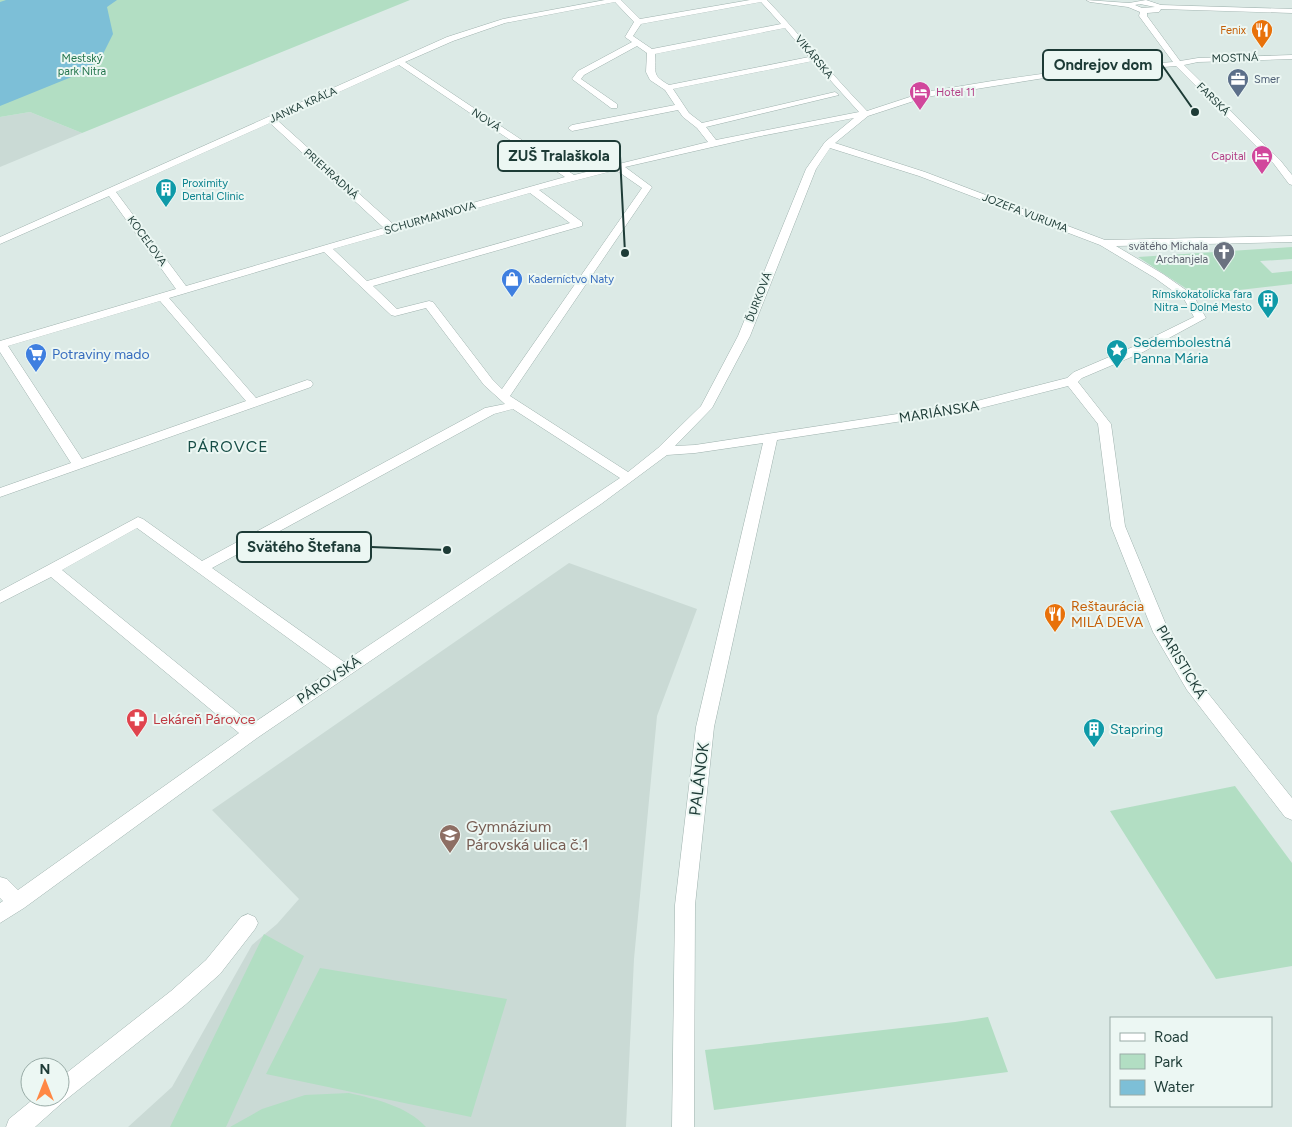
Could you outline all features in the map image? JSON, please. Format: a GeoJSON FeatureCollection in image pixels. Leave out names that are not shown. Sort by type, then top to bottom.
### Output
{"type":"FeatureCollection","features":[{"type":"Feature","properties":{"kind":"street"},"geometry":{"type":"LineString","coordinates":[[617,0],[638,22]]}},
{"type":"Feature","properties":{"kind":"street","name":"JANKA KRÁĽA"},"geometry":{"type":"LineString","coordinates":[[0,241],[450,39],[504,22],[617,0]]}},
{"type":"Feature","properties":{"kind":"street"},"geometry":{"type":"LineString","coordinates":[[762,0],[638,22],[629,37],[651,52],[788,25]]}},
{"type":"Feature","properties":{"kind":"street","name":"VIKÁRSKA"},"geometry":{"type":"LineString","coordinates":[[762,0],[788,25],[844,93],[865,114]]}},
{"type":"Feature","properties":{"kind":"street"},"geometry":{"type":"LineString","coordinates":[[1090,0],[1130,5],[1133,8],[1148,4],[1156,10],[1159,6],[1292,10]]}},
{"type":"Feature","properties":{"kind":"street","name":"FARSKÁ"},"geometry":{"type":"LineString","coordinates":[[1148,4],[1143,16],[1178,64],[1277,162],[1292,182]]}},
{"type":"Feature","properties":{"kind":"street"},"geometry":{"type":"LineString","coordinates":[[614,106],[576,79],[581,73],[636,43]]}},
{"type":"Feature","properties":{"kind":"street"},"geometry":{"type":"LineString","coordinates":[[651,52],[650,72],[654,80],[668,88],[679,107],[700,126],[714,144]]}},
{"type":"Feature","properties":{"kind":"street","name":"MOSTNÁ"},"geometry":{"type":"LineString","coordinates":[[1178,64],[1198,60],[1292,57]]}},
{"type":"Feature","properties":{"kind":"street"},"geometry":{"type":"LineString","coordinates":[[668,88],[815,58]]}},
{"type":"Feature","properties":{"kind":"street","name":"NOVÁ"},"geometry":{"type":"LineString","coordinates":[[400,62],[573,178]]}},
{"type":"Feature","properties":{"kind":"street","name":"ĎURKOVÁ"},"geometry":{"type":"LineString","coordinates":[[662,451],[706,408],[744,336],[810,169],[828,144],[865,114],[925,95],[992,83],[1063,73],[1178,64]]}},
{"type":"Feature","properties":{"kind":"street"},"geometry":{"type":"LineString","coordinates":[[700,126],[835,95]]}},
{"type":"Feature","properties":{"kind":"street"},"geometry":{"type":"LineString","coordinates":[[572,128],[679,107]]}},
{"type":"Feature","properties":{"kind":"street","name":"SCHURMANNOVA"},"geometry":{"type":"LineString","coordinates":[[1,344],[326,247],[573,178],[812,122],[865,114]]}},
{"type":"Feature","properties":{"kind":"street","name":"PRIEHRADNÁ"},"geometry":{"type":"LineString","coordinates":[[271,119],[392,229]]}},
{"type":"Feature","properties":{"kind":"street"},"geometry":{"type":"LineString","coordinates":[[812,122],[841,133]]}},
{"type":"Feature","properties":{"kind":"street","name":"JOZEFA VURUMA"},"geometry":{"type":"LineString","coordinates":[[828,144],[922,174],[1104,243],[1159,276],[1189,298],[1200,318]]}},
{"type":"Feature","properties":{"kind":"street"},"geometry":{"type":"LineString","coordinates":[[202,567],[509,401],[647,187],[618,167]]}},
{"type":"Feature","properties":{"kind":"street"},"geometry":{"type":"LineString","coordinates":[[365,285],[578,224],[532,189]]}},
{"type":"Feature","properties":{"kind":"street","name":"KOCEĽOVA"},"geometry":{"type":"LineString","coordinates":[[110,191],[183,290]]}},
{"type":"Feature","properties":{"kind":"street"},"geometry":{"type":"LineString","coordinates":[[1104,243],[1292,239]]}},
{"type":"Feature","properties":{"kind":"street"},"geometry":{"type":"LineString","coordinates":[[326,247],[394,313],[429,304],[488,382],[509,401],[629,478]]}},
{"type":"Feature","properties":{"kind":"street"},"geometry":{"type":"LineString","coordinates":[[162,296],[253,402]]}},
{"type":"Feature","properties":{"kind":"street","name":"MARIÁNSKA"},"geometry":{"type":"LineString","coordinates":[[662,451],[695,449],[975,406],[1071,382],[1078,375],[1200,318]]}},
{"type":"Feature","properties":{"kind":"street"},"geometry":{"type":"LineString","coordinates":[[1,344],[79,465]]}},
{"type":"Feature","properties":{"kind":"street","name":"PIARISTICKÁ"},"geometry":{"type":"LineString","coordinates":[[1071,382],[1104,424],[1118,526],[1161,632],[1193,686],[1292,812]]}},
{"type":"Feature","properties":{"kind":"street"},"geometry":{"type":"LineString","coordinates":[[0,493],[307,384]]}},
{"type":"Feature","properties":{"kind":"street","name":"PALÁNOK"},"geometry":{"type":"LineString","coordinates":[[683,1127],[685,905],[705,727],[771,438]]}},
{"type":"Feature","properties":{"kind":"street","name":"PÁROVSKÁ"},"geometry":{"type":"LineString","coordinates":[[0,914],[251,733],[629,478],[662,451]]}},
{"type":"Feature","properties":{"kind":"street"},"geometry":{"type":"LineString","coordinates":[[0,598],[138,522],[343,670]]}},
{"type":"Feature","properties":{"kind":"street"},"geometry":{"type":"LineString","coordinates":[[51,569],[251,733]]}},
{"type":"Feature","properties":{"kind":"street"},"geometry":{"type":"LineString","coordinates":[[0,885],[17,902]]}},
{"type":"Feature","properties":{"kind":"street"},"geometry":{"type":"LineString","coordinates":[[70,1084],[206,973],[248,923]]}},
{"type":"Feature","properties":{"kind":"street"},"geometry":{"type":"LineString","coordinates":[[17,1127],[42,1107]]}},
{"type":"Feature","properties":{"kind":"shaded area"},"geometry":{"type":"Polygon","coordinates":[[[30,112],[82,133],[0,167],[0,117],[30,112]]]}},
{"type":"Feature","properties":{"kind":"shaded area","name":"Gymnázium Párovská ulica č.1"},"geometry":{"type":"Polygon","coordinates":[[[569,563],[697,609],[657,716],[634,959],[626,1127],[128,1127],[172,1087],[252,945],[277,924],[299,899],[212,810],[569,563]]]}},
{"type":"Feature","properties":{"kind":"green space","name":"Mestský park Nitra"},"geometry":{"type":"Polygon","coordinates":[[[0,0],[410,0],[82,133],[30,112],[0,117],[0,0]]]}},
{"type":"Feature","properties":{"kind":"green space"},"geometry":{"type":"Polygon","coordinates":[[[1292,247],[1292,259],[1260,261],[1272,273],[1292,271],[1292,284],[1196,295],[1138,257],[1292,247]]]}},
{"type":"Feature","properties":{"kind":"green space"},"geometry":{"type":"Polygon","coordinates":[[[1235,786],[1292,863],[1292,966],[1216,979],[1110,811],[1235,786]]]}},
{"type":"Feature","properties":{"kind":"green space"},"geometry":{"type":"Polygon","coordinates":[[[264,934],[304,956],[226,1127],[170,1127],[264,934]]]}},
{"type":"Feature","properties":{"kind":"green space"},"geometry":{"type":"Polygon","coordinates":[[[320,968],[507,999],[471,1117],[266,1074],[320,968]]]}},
{"type":"Feature","properties":{"kind":"green space"},"geometry":{"type":"Polygon","coordinates":[[[988,1017],[1008,1072],[714,1110],[705,1050],[988,1017]]]}},
{"type":"Feature","properties":{"kind":"green space"},"geometry":{"type":"Polygon","coordinates":[[[349,1093],[390,1104],[410,1114],[426,1127],[230,1127],[262,1109],[305,1095],[349,1093]]]}},
{"type":"Feature","properties":{"kind":"water"},"geometry":{"type":"Polygon","coordinates":[[[6,0],[117,0],[107,7],[113,34],[100,60],[74,76],[0,106],[0,2],[6,0]]]}},
{"type":"Feature","properties":{"kind":"place","name":"Fenix"},"geometry":{"type":"Point","coordinates":[1262,49]}},
{"type":"Feature","properties":{"kind":"place","name":"Smer"},"geometry":{"type":"Point","coordinates":[1238,98]}},
{"type":"Feature","properties":{"kind":"place","name":"Hotel 11"},"geometry":{"type":"Point","coordinates":[920,111]}},
{"type":"Feature","properties":{"kind":"place","name":"Ondrejov dom"},"geometry":{"type":"Point","coordinates":[1195,112]}},
{"type":"Feature","properties":{"kind":"place","name":"Capital"},"geometry":{"type":"Point","coordinates":[1262,175]}},
{"type":"Feature","properties":{"kind":"place","name":"Proximity Dental Clinic"},"geometry":{"type":"Point","coordinates":[166,208]}},
{"type":"Feature","properties":{"kind":"place","name":"ZUŠ Tralaškola"},"geometry":{"type":"Point","coordinates":[625,253]}},
{"type":"Feature","properties":{"kind":"place","name":"svätého Michala Archanjela"},"geometry":{"type":"Point","coordinates":[1224,271]}},
{"type":"Feature","properties":{"kind":"place","name":"Kaderníctvo Naty"},"geometry":{"type":"Point","coordinates":[512,298]}},
{"type":"Feature","properties":{"kind":"place","name":"Rímskokatolícka fara Nitra – Dolné Mesto"},"geometry":{"type":"Point","coordinates":[1268,319]}},
{"type":"Feature","properties":{"kind":"place","name":"Sedembolestná Panna Mária"},"geometry":{"type":"Point","coordinates":[1117,369]}},
{"type":"Feature","properties":{"kind":"place","name":"Potraviny mado"},"geometry":{"type":"Point","coordinates":[36,373]}},
{"type":"Feature","properties":{"kind":"place","name":"Svätého Štefana"},"geometry":{"type":"Point","coordinates":[447,550]}},
{"type":"Feature","properties":{"kind":"place","name":"Reštaurácia MILÁ DEVA"},"geometry":{"type":"Point","coordinates":[1055,633]}},
{"type":"Feature","properties":{"kind":"place","name":"Lekáreň Párovce"},"geometry":{"type":"Point","coordinates":[137,738]}},
{"type":"Feature","properties":{"kind":"place","name":"Stapring"},"geometry":{"type":"Point","coordinates":[1094,748]}},
{"type":"Feature","properties":{"kind":"place","name":"Gymnázium Párovská ulica č.1"},"geometry":{"type":"Point","coordinates":[450,854]}},
{"type":"Feature","properties":{"kind":"district","name":"PÁROVCE"},"geometry":{"type":"Point","coordinates":[228,446]}}]}
